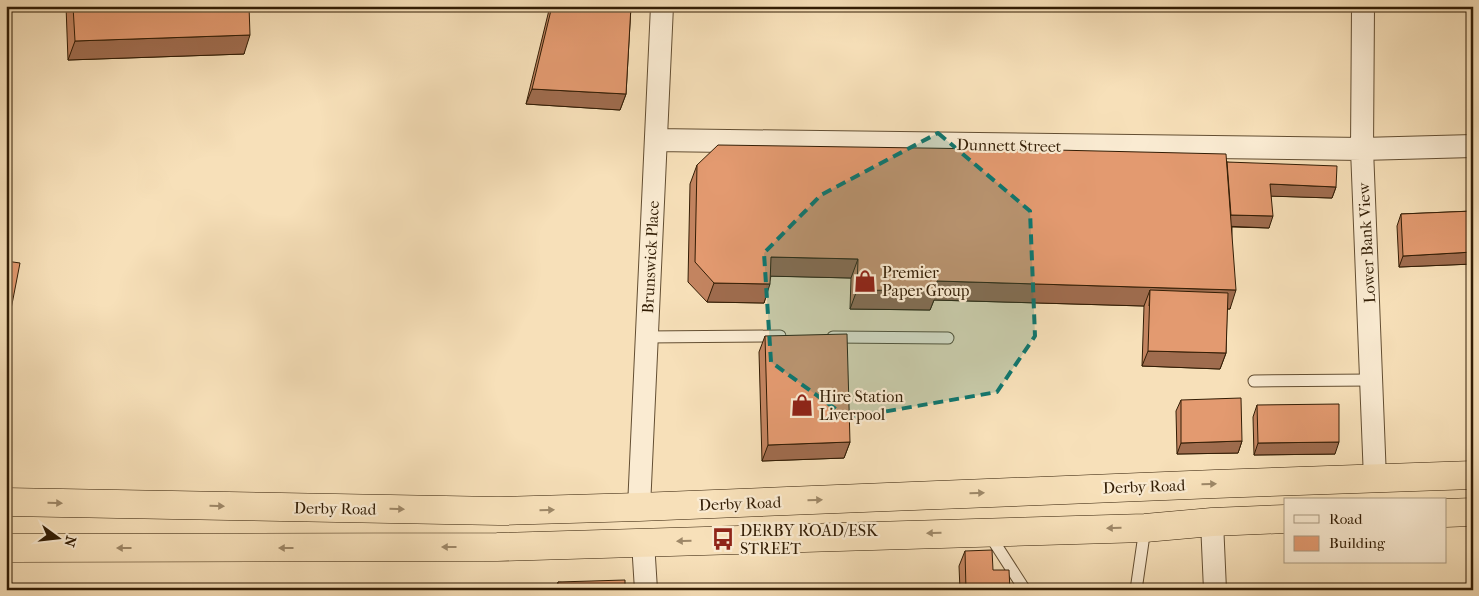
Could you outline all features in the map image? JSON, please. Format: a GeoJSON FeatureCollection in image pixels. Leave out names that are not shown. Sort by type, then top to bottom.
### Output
{"type":"FeatureCollection","features":[{"type":"Feature","properties":{"kind":"highway","name":"Derby Road"},"geometry":{"type":"LineString","coordinates":[[6,502],[499,511],[1473,475]]}},
{"type":"Feature","properties":{"kind":"highway"},"geometry":{"type":"LineString","coordinates":[[1446,513],[1473,512]]}},
{"type":"Feature","properties":{"kind":"highway"},"geometry":{"type":"LineString","coordinates":[[6,548],[488,547],[987,531],[1145,528],[1212,522],[1284,519]]}},
{"type":"Feature","properties":{"kind":"street","name":"Brunswick Place"},"geometry":{"type":"LineString","coordinates":[[639,507],[662,6]]}},
{"type":"Feature","properties":{"kind":"street","name":"Lower Bank View"},"geometry":{"type":"LineString","coordinates":[[1363,6],[1362,149],[1375,479]]}},
{"type":"Feature","properties":{"kind":"street","name":"Dunnett Street"},"geometry":{"type":"LineString","coordinates":[[656,140],[1362,149],[1473,146]]}},
{"type":"Feature","properties":{"kind":"street"},"geometry":{"type":"LineString","coordinates":[[1212,522],[1215,590]]}},
{"type":"Feature","properties":{"kind":"street"},"geometry":{"type":"LineString","coordinates":[[643,542],[646,590]]}},
{"type":"Feature","properties":{"kind":"lane"},"geometry":{"type":"LineString","coordinates":[[646,337],[791,336]]}},
{"type":"Feature","properties":{"kind":"lane"},"geometry":{"type":"LineString","coordinates":[[821,337],[948,338]]}},
{"type":"Feature","properties":{"kind":"lane"},"geometry":{"type":"LineString","coordinates":[[1254,382],[1372,380]]}},
{"type":"Feature","properties":{"kind":"lane"},"geometry":{"type":"LineString","coordinates":[[1136,590],[1145,528]]}},
{"type":"Feature","properties":{"kind":"lane"},"geometry":{"type":"LineString","coordinates":[[987,531],[1024,590]]}},
{"type":"Feature","properties":{"kind":"highlighted area"},"geometry":{"type":"Polygon","coordinates":[[[938,133],[1030,211],[1035,336],[997,392],[848,418],[771,362],[764,253],[821,195],[938,133]]]}},
{"type":"Feature","properties":{"kind":"building"},"geometry":{"type":"Polygon","coordinates":[[[73,6],[249,6],[250,35],[75,41],[73,6]]]}},
{"type":"Feature","properties":{"kind":"building"},"geometry":{"type":"Polygon","coordinates":[[[552,6],[631,6],[626,94],[532,89],[552,6]]]}},
{"type":"Feature","properties":{"kind":"building"},"geometry":{"type":"Polygon","coordinates":[[[718,145],[1226,154],[1236,290],[937,281],[937,291],[857,290],[858,259],[771,257],[770,284],[714,283],[695,262],[697,165],[718,145]]]}},
{"type":"Feature","properties":{"kind":"building"},"geometry":{"type":"Polygon","coordinates":[[[1227,162],[1337,166],[1336,187],[1270,184],[1273,216],[1231,215],[1227,162]]]}},
{"type":"Feature","properties":{"kind":"building"},"geometry":{"type":"Polygon","coordinates":[[[1473,211],[1473,252],[1403,256],[1401,214],[1473,211]]]}},
{"type":"Feature","properties":{"kind":"building"},"geometry":{"type":"Polygon","coordinates":[[[6,261],[20,263],[6,335],[6,261]]]}},
{"type":"Feature","properties":{"kind":"building"},"geometry":{"type":"Polygon","coordinates":[[[1150,290],[1228,293],[1226,353],[1148,351],[1150,290]]]}},
{"type":"Feature","properties":{"kind":"building","name":"Hire Station Liverpool"},"geometry":{"type":"Polygon","coordinates":[[[847,334],[850,442],[768,445],[765,336],[847,334]]]}},
{"type":"Feature","properties":{"kind":"building"},"geometry":{"type":"Polygon","coordinates":[[[1241,398],[1242,441],[1181,443],[1181,400],[1241,398]]]}},
{"type":"Feature","properties":{"kind":"building"},"geometry":{"type":"Polygon","coordinates":[[[1339,404],[1339,442],[1258,443],[1257,405],[1339,404]]]}},
{"type":"Feature","properties":{"kind":"building"},"geometry":{"type":"Polygon","coordinates":[[[992,550],[993,570],[1009,570],[1010,590],[966,590],[965,551],[992,550]]]}},
{"type":"Feature","properties":{"kind":"building"},"geometry":{"type":"Polygon","coordinates":[[[625,580],[625,590],[558,590],[558,582],[625,580]]]}},
{"type":"Feature","properties":{"kind":"place","name":"Premier Paper Group"},"geometry":{"type":"Point","coordinates":[865,281]}},
{"type":"Feature","properties":{"kind":"place","name":"Hire Station Liverpool"},"geometry":{"type":"Point","coordinates":[802,405]}},
{"type":"Feature","properties":{"kind":"place","name":"DERBY ROAD/ESK STREET"},"geometry":{"type":"Point","coordinates":[723,539]}}]}
